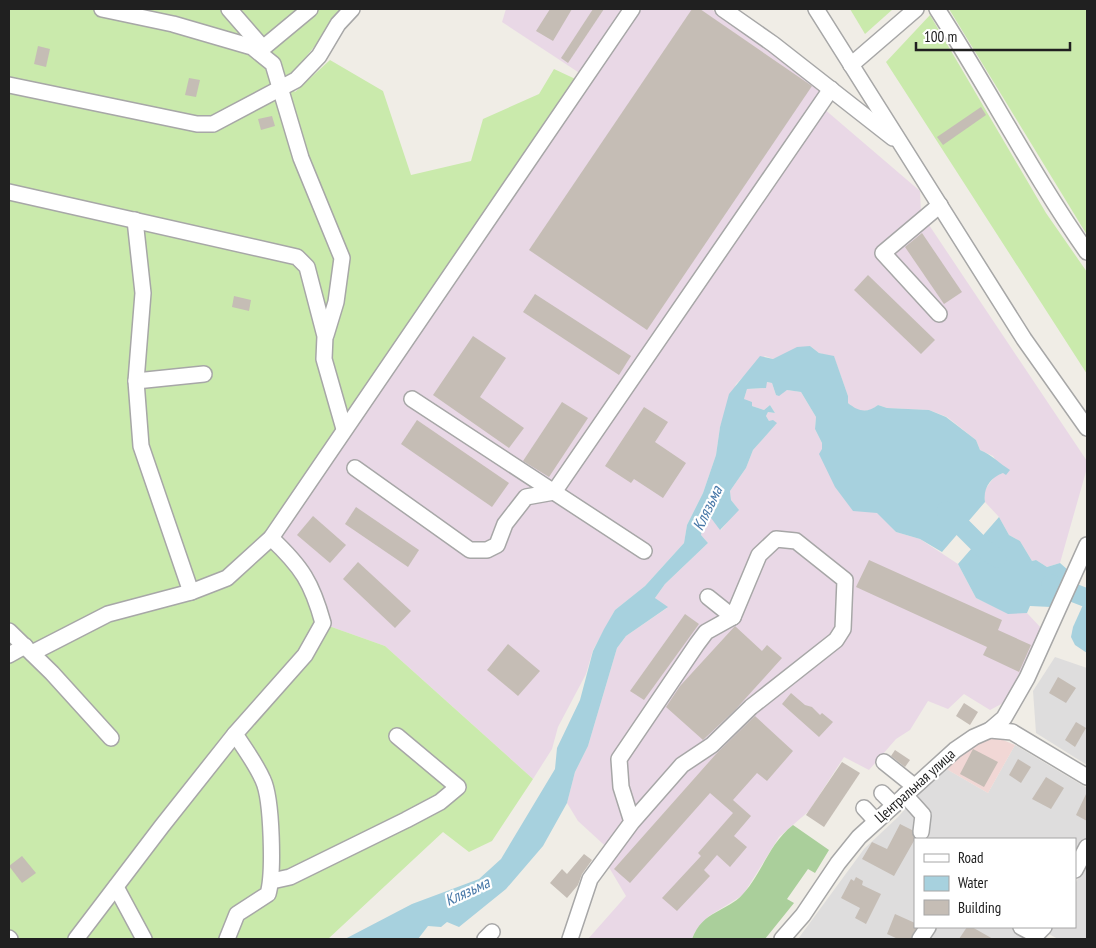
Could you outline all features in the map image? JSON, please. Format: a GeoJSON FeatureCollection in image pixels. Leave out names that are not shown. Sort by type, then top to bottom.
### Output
{"type":"FeatureCollection","features":[{"type":"Feature","properties":{"kind":"street"},"geometry":{"type":"LineString","coordinates":[[102,9],[172,24],[254,44],[263,48],[310,9]]}},
{"type":"Feature","properties":{"kind":"street"},"geometry":{"type":"LineString","coordinates":[[229,9],[254,44],[273,64],[301,158],[342,258],[336,302],[325,336],[324,359],[344,429]]}},
{"type":"Feature","properties":{"kind":"street"},"geometry":{"type":"LineString","coordinates":[[9,84],[197,124],[213,124],[296,80],[319,56],[338,24],[352,9]]}},
{"type":"Feature","properties":{"kind":"street"},"geometry":{"type":"LineString","coordinates":[[9,655],[28,649],[108,614],[191,592],[227,578],[271,538],[632,9]]}},
{"type":"Feature","properties":{"kind":"street"},"geometry":{"type":"LineString","coordinates":[[723,9],[831,89],[902,146]]}},
{"type":"Feature","properties":{"kind":"street"},"geometry":{"type":"LineString","coordinates":[[816,9],[1024,339],[1087,428]]}},
{"type":"Feature","properties":{"kind":"street"},"geometry":{"type":"LineString","coordinates":[[851,65],[916,9]]}},
{"type":"Feature","properties":{"kind":"street"},"geometry":{"type":"LineString","coordinates":[[937,9],[967,56],[1018,146],[1087,252]]}},
{"type":"Feature","properties":{"kind":"street"},"geometry":{"type":"LineString","coordinates":[[355,468],[470,550],[487,550],[497,545],[505,524],[526,497],[554,492],[831,89]]}},
{"type":"Feature","properties":{"kind":"street"},"geometry":{"type":"LineString","coordinates":[[9,192],[298,257],[307,267],[325,336]]}},
{"type":"Feature","properties":{"kind":"street"},"geometry":{"type":"LineString","coordinates":[[939,314],[883,253],[940,205]]}},
{"type":"Feature","properties":{"kind":"street"},"geometry":{"type":"LineString","coordinates":[[135,220],[144,293],[136,381],[141,446],[191,592]]}},
{"type":"Feature","properties":{"kind":"street"},"geometry":{"type":"LineString","coordinates":[[136,381],[204,374]]}},
{"type":"Feature","properties":{"kind":"street"},"geometry":{"type":"LineString","coordinates":[[412,399],[644,551]]}},
{"type":"Feature","properties":{"kind":"street"},"geometry":{"type":"LineString","coordinates":[[76,939],[235,734],[305,655],[323,623],[309,581],[294,559],[271,538]]}},
{"type":"Feature","properties":{"kind":"street"},"geometry":{"type":"LineString","coordinates":[[570,939],[590,879],[632,822],[682,765],[712,745],[751,707],[836,640],[843,629],[845,580],[796,541],[776,539],[759,555],[733,617],[706,632],[696,644],[619,759],[620,787],[632,822]]}},
{"type":"Feature","properties":{"kind":"street","name":"Центральная улица"},"geometry":{"type":"LineString","coordinates":[[782,939],[803,915],[838,863],[876,821],[955,750],[974,737],[990,730],[1001,712],[1028,678],[1043,637],[1055,618],[1087,545]]}},
{"type":"Feature","properties":{"kind":"street"},"geometry":{"type":"LineString","coordinates":[[708,598],[733,617]]}},
{"type":"Feature","properties":{"kind":"street"},"geometry":{"type":"LineString","coordinates":[[9,631],[110,738]]}},
{"type":"Feature","properties":{"kind":"street"},"geometry":{"type":"LineString","coordinates":[[990,730],[1012,732],[1087,777]]}},
{"type":"Feature","properties":{"kind":"street"},"geometry":{"type":"LineString","coordinates":[[227,939],[237,914],[268,894],[272,881],[268,805],[264,782],[235,734]]}},
{"type":"Feature","properties":{"kind":"street"},"geometry":{"type":"LineString","coordinates":[[272,881],[290,876],[406,820],[440,802],[458,787],[397,736]]}},
{"type":"Feature","properties":{"kind":"street"},"geometry":{"type":"LineString","coordinates":[[884,762],[904,795],[923,814],[921,832]]}},
{"type":"Feature","properties":{"kind":"street"},"geometry":{"type":"LineString","coordinates":[[882,793],[904,795]]}},
{"type":"Feature","properties":{"kind":"street"},"geometry":{"type":"LineString","coordinates":[[864,808],[876,821]]}},
{"type":"Feature","properties":{"kind":"street"},"geometry":{"type":"LineString","coordinates":[[1076,868],[1087,847]]}},
{"type":"Feature","properties":{"kind":"street"},"geometry":{"type":"LineString","coordinates":[[116,887],[144,939]]}},
{"type":"Feature","properties":{"kind":"street"},"geometry":{"type":"LineString","coordinates":[[920,939],[927,928]]}},
{"type":"Feature","properties":{"kind":"street"},"geometry":{"type":"LineString","coordinates":[[1023,928],[1040,935]]}},
{"type":"Feature","properties":{"kind":"shaded area"},"geometry":{"type":"Polygon","coordinates":[[[506,9],[626,9],[581,74],[502,22],[506,9]]]}},
{"type":"Feature","properties":{"kind":"shaded area"},"geometry":{"type":"Polygon","coordinates":[[[640,9],[711,9],[825,86],[816,102],[920,191],[921,213],[1087,461],[1087,468],[1060,563],[1047,567],[1036,560],[1032,561],[1020,541],[1009,535],[999,517],[985,502],[984,491],[995,476],[1003,473],[1004,466],[999,465],[993,456],[980,450],[976,440],[947,417],[929,410],[887,408],[878,405],[871,410],[861,411],[854,408],[848,403],[848,396],[834,357],[819,353],[810,346],[773,359],[765,356],[736,384],[720,427],[716,455],[703,493],[687,525],[684,543],[645,586],[615,610],[593,650],[586,674],[558,727],[552,749],[533,779],[385,646],[326,625],[278,539],[586,84],[640,9]]]}},
{"type":"Feature","properties":{"kind":"shaded area"},"geometry":{"type":"Polygon","coordinates":[[[766,382],[772,383],[776,395],[787,390],[801,392],[816,417],[815,429],[822,443],[822,449],[896,532],[920,539],[958,564],[976,598],[1008,613],[1027,613],[1042,629],[1037,646],[1005,702],[990,710],[964,694],[948,709],[928,701],[910,730],[896,739],[869,770],[844,757],[809,811],[779,837],[743,895],[709,916],[695,932],[692,939],[588,939],[626,896],[607,864],[614,854],[578,821],[567,803],[575,772],[588,746],[617,648],[626,636],[667,608],[655,598],[665,584],[708,543],[701,535],[703,525],[711,518],[721,530],[738,509],[731,500],[730,491],[746,468],[753,450],[776,424],[769,421],[766,416],[768,412],[775,413],[770,405],[764,410],[752,406],[744,399],[747,389],[766,388],[766,382]]]}},
{"type":"Feature","properties":{"kind":"shaded area"},"geometry":{"type":"Polygon","coordinates":[[[1055,657],[1087,668],[1087,765],[1036,733],[1033,691],[1055,657]]]}},
{"type":"Feature","properties":{"kind":"shaded area"},"geometry":{"type":"Polygon","coordinates":[[[991,735],[1015,745],[988,793],[943,767],[974,741],[991,735]]]}},
{"type":"Feature","properties":{"kind":"shaded area"},"geometry":{"type":"Polygon","coordinates":[[[1015,745],[1087,788],[1087,842],[1076,863],[1076,838],[914,838],[914,928],[923,928],[916,939],[798,939],[864,849],[898,817],[943,767],[988,793],[1015,745]]]}},
{"type":"Feature","properties":{"kind":"shaded area"},"geometry":{"type":"Polygon","coordinates":[[[1087,862],[1087,939],[1058,939],[1047,933],[1050,928],[1076,928],[1076,882],[1087,862]]]}},
{"type":"Feature","properties":{"kind":"shaded area"},"geometry":{"type":"Polygon","coordinates":[[[932,928],[1019,928],[1039,939],[926,939],[932,928]]]}},
{"type":"Feature","properties":{"kind":"green space"},"geometry":{"type":"Polygon","coordinates":[[[9,9],[345,9],[287,80],[295,92],[330,60],[383,91],[411,175],[471,161],[483,119],[539,94],[554,69],[586,84],[279,539],[318,583],[326,625],[385,646],[533,779],[492,841],[469,852],[443,832],[328,939],[9,939],[9,9]]]}},
{"type":"Feature","properties":{"kind":"green space"},"geometry":{"type":"Polygon","coordinates":[[[850,9],[893,9],[865,34],[850,9]]]}},
{"type":"Feature","properties":{"kind":"green space"},"geometry":{"type":"Polygon","coordinates":[[[949,9],[1087,9],[1087,235],[949,9]]]}},
{"type":"Feature","properties":{"kind":"green space"},"geometry":{"type":"Polygon","coordinates":[[[930,15],[1046,213],[1087,272],[1087,374],[886,62],[930,15]]]}},
{"type":"Feature","properties":{"kind":"green space"},"geometry":{"type":"Polygon","coordinates":[[[793,825],[829,850],[815,873],[808,869],[787,899],[794,903],[765,939],[692,939],[702,922],[730,905],[743,894],[756,877],[777,841],[793,825]]]}},
{"type":"Feature","properties":{"kind":"water"},"geometry":{"type":"Polygon","coordinates":[[[810,346],[819,353],[834,356],[848,396],[848,403],[852,406],[859,410],[870,410],[878,405],[887,408],[929,410],[946,417],[976,440],[980,450],[1010,470],[1006,475],[1003,473],[988,484],[985,492],[985,502],[942,552],[920,539],[896,532],[877,513],[853,511],[835,487],[819,454],[822,449],[822,443],[815,429],[816,417],[801,392],[787,390],[779,396],[776,395],[772,383],[767,382],[766,388],[747,389],[744,399],[752,402],[752,406],[764,410],[770,405],[775,413],[768,412],[766,416],[769,421],[773,420],[777,423],[753,450],[746,468],[730,491],[731,500],[739,510],[720,530],[711,518],[703,525],[701,535],[708,543],[665,584],[655,598],[668,607],[626,636],[617,648],[588,746],[575,772],[567,803],[543,846],[506,889],[459,927],[447,922],[441,927],[428,926],[418,939],[345,939],[412,904],[479,879],[501,859],[555,769],[557,748],[580,700],[593,651],[615,610],[645,586],[684,543],[687,525],[703,493],[716,455],[720,427],[729,394],[760,356],[773,359],[797,347],[810,346]]]}},
{"type":"Feature","properties":{"kind":"water"},"geometry":{"type":"Polygon","coordinates":[[[999,517],[1009,535],[1020,541],[1032,561],[1036,560],[1047,567],[1060,563],[1068,570],[1051,607],[1030,606],[1027,613],[1008,614],[976,598],[958,564],[999,517]]]}},
{"type":"Feature","properties":{"kind":"water"},"geometry":{"type":"Polygon","coordinates":[[[1087,596],[1087,653],[1075,645],[1071,637],[1073,627],[1087,596]]]}},
{"type":"Feature","properties":{"kind":"building"},"geometry":{"type":"Polygon","coordinates":[[[550,9],[572,9],[553,41],[536,31],[550,9]]]}},
{"type":"Feature","properties":{"kind":"building"},"geometry":{"type":"Polygon","coordinates":[[[593,9],[604,9],[568,63],[561,58],[593,9]]]}},
{"type":"Feature","properties":{"kind":"building"},"geometry":{"type":"Polygon","coordinates":[[[692,9],[700,9],[812,86],[647,330],[529,250],[692,9]]]}},
{"type":"Feature","properties":{"kind":"building"},"geometry":{"type":"Polygon","coordinates":[[[38,46],[50,49],[46,67],[34,64],[38,46]]]}},
{"type":"Feature","properties":{"kind":"building"},"geometry":{"type":"Polygon","coordinates":[[[189,78],[200,80],[196,97],[185,95],[189,78]]]}},
{"type":"Feature","properties":{"kind":"building"},"geometry":{"type":"Polygon","coordinates":[[[981,107],[986,115],[943,145],[937,137],[981,107]]]}},
{"type":"Feature","properties":{"kind":"building"},"geometry":{"type":"Polygon","coordinates":[[[272,116],[275,126],[261,130],[258,119],[272,116]]]}},
{"type":"Feature","properties":{"kind":"building"},"geometry":{"type":"Polygon","coordinates":[[[922,233],[962,292],[944,304],[905,247],[922,233]]]}},
{"type":"Feature","properties":{"kind":"building"},"geometry":{"type":"Polygon","coordinates":[[[868,275],[935,340],[921,354],[854,290],[868,275]]]}},
{"type":"Feature","properties":{"kind":"building"},"geometry":{"type":"Polygon","coordinates":[[[535,294],[631,356],[619,375],[523,312],[535,294]]]}},
{"type":"Feature","properties":{"kind":"building"},"geometry":{"type":"Polygon","coordinates":[[[234,296],[251,300],[249,311],[232,307],[234,296]]]}},
{"type":"Feature","properties":{"kind":"building"},"geometry":{"type":"Polygon","coordinates":[[[473,336],[506,358],[480,397],[524,428],[509,448],[433,395],[473,336]]]}},
{"type":"Feature","properties":{"kind":"building"},"geometry":{"type":"Polygon","coordinates":[[[562,402],[588,418],[549,477],[523,461],[562,402]]]}},
{"type":"Feature","properties":{"kind":"building"},"geometry":{"type":"Polygon","coordinates":[[[644,407],[668,422],[655,442],[686,463],[663,498],[634,479],[631,483],[605,466],[644,407]]]}},
{"type":"Feature","properties":{"kind":"building"},"geometry":{"type":"Polygon","coordinates":[[[417,420],[509,483],[492,507],[401,444],[417,420]]]}},
{"type":"Feature","properties":{"kind":"building"},"geometry":{"type":"Polygon","coordinates":[[[356,507],[419,550],[408,567],[345,524],[356,507]]]}},
{"type":"Feature","properties":{"kind":"building"},"geometry":{"type":"Polygon","coordinates":[[[313,516],[346,545],[330,563],[297,535],[313,516]]]}},
{"type":"Feature","properties":{"kind":"building"},"geometry":{"type":"Polygon","coordinates":[[[869,560],[1002,620],[998,630],[1031,645],[1019,672],[983,655],[987,647],[856,587],[869,560]]]}},
{"type":"Feature","properties":{"kind":"building"},"geometry":{"type":"Polygon","coordinates":[[[358,562],[411,611],[395,628],[343,579],[358,562]]]}},
{"type":"Feature","properties":{"kind":"building"},"geometry":{"type":"Polygon","coordinates":[[[685,614],[699,624],[644,700],[630,691],[685,614]]]}},
{"type":"Feature","properties":{"kind":"building"},"geometry":{"type":"Polygon","coordinates":[[[735,626],[762,651],[767,645],[782,658],[735,710],[703,740],[666,707],[680,686],[735,626]]]}},
{"type":"Feature","properties":{"kind":"building"},"geometry":{"type":"Polygon","coordinates":[[[508,644],[540,671],[518,696],[487,670],[508,644]]]}},
{"type":"Feature","properties":{"kind":"building"},"geometry":{"type":"Polygon","coordinates":[[[1058,677],[1076,688],[1066,703],[1049,693],[1058,677]]]}},
{"type":"Feature","properties":{"kind":"building"},"geometry":{"type":"Polygon","coordinates":[[[791,693],[805,705],[812,707],[820,715],[822,713],[833,722],[819,737],[782,704],[791,693]]]}},
{"type":"Feature","properties":{"kind":"building"},"geometry":{"type":"Polygon","coordinates":[[[964,703],[978,712],[970,725],[956,716],[964,703]]]}},
{"type":"Feature","properties":{"kind":"building"},"geometry":{"type":"Polygon","coordinates":[[[755,716],[793,751],[767,781],[757,773],[733,800],[751,816],[734,836],[747,847],[730,867],[717,855],[704,870],[710,876],[677,911],[662,898],[701,856],[698,853],[733,813],[710,793],[630,883],[614,869],[716,754],[755,716]]]}},
{"type":"Feature","properties":{"kind":"building"},"geometry":{"type":"Polygon","coordinates":[[[1076,722],[1086,728],[1075,747],[1065,740],[1076,722]]]}},
{"type":"Feature","properties":{"kind":"building"},"geometry":{"type":"Polygon","coordinates":[[[973,749],[998,762],[984,787],[960,774],[973,749]]]}},
{"type":"Feature","properties":{"kind":"building"},"geometry":{"type":"Polygon","coordinates":[[[895,750],[910,760],[905,767],[891,756],[895,750]]]}},
{"type":"Feature","properties":{"kind":"building"},"geometry":{"type":"Polygon","coordinates":[[[1018,759],[1031,767],[1021,783],[1009,775],[1018,759]]]}},
{"type":"Feature","properties":{"kind":"building"},"geometry":{"type":"Polygon","coordinates":[[[842,762],[860,773],[824,827],[806,815],[842,762]]]}},
{"type":"Feature","properties":{"kind":"building"},"geometry":{"type":"Polygon","coordinates":[[[1046,777],[1064,788],[1051,809],[1032,799],[1046,777]]]}},
{"type":"Feature","properties":{"kind":"building"},"geometry":{"type":"Polygon","coordinates":[[[1087,792],[1087,821],[1076,815],[1087,792]]]}},
{"type":"Feature","properties":{"kind":"building"},"geometry":{"type":"Polygon","coordinates":[[[900,824],[912,830],[914,841],[894,876],[862,859],[872,842],[887,849],[900,824]]]}},
{"type":"Feature","properties":{"kind":"building"},"geometry":{"type":"Polygon","coordinates":[[[584,854],[592,860],[582,874],[578,885],[567,898],[550,883],[562,869],[567,874],[584,854]]]}},
{"type":"Feature","properties":{"kind":"building"},"geometry":{"type":"Polygon","coordinates":[[[22,856],[36,873],[22,883],[9,866],[22,856]]]}},
{"type":"Feature","properties":{"kind":"building"},"geometry":{"type":"Polygon","coordinates":[[[856,877],[863,881],[862,885],[881,894],[866,924],[855,918],[860,908],[841,898],[851,879],[854,881],[856,877]]]}},
{"type":"Feature","properties":{"kind":"building"},"geometry":{"type":"Polygon","coordinates":[[[895,914],[914,923],[914,928],[916,928],[911,939],[898,939],[887,934],[895,914]]]}},
{"type":"Feature","properties":{"kind":"building"},"geometry":{"type":"Polygon","coordinates":[[[966,928],[974,928],[993,939],[959,939],[966,928]]]}},
{"type":"Feature","properties":{"kind":"waterway","name":"Клязьма"},"geometry":{"type":"LineString","coordinates":[[946,511],[983,548],[997,558]]}},
{"type":"Feature","properties":{"kind":"waterway","name":"Клязьма"},"geometry":{"type":"LineString","coordinates":[[1051,584],[1087,598]]}}]}
